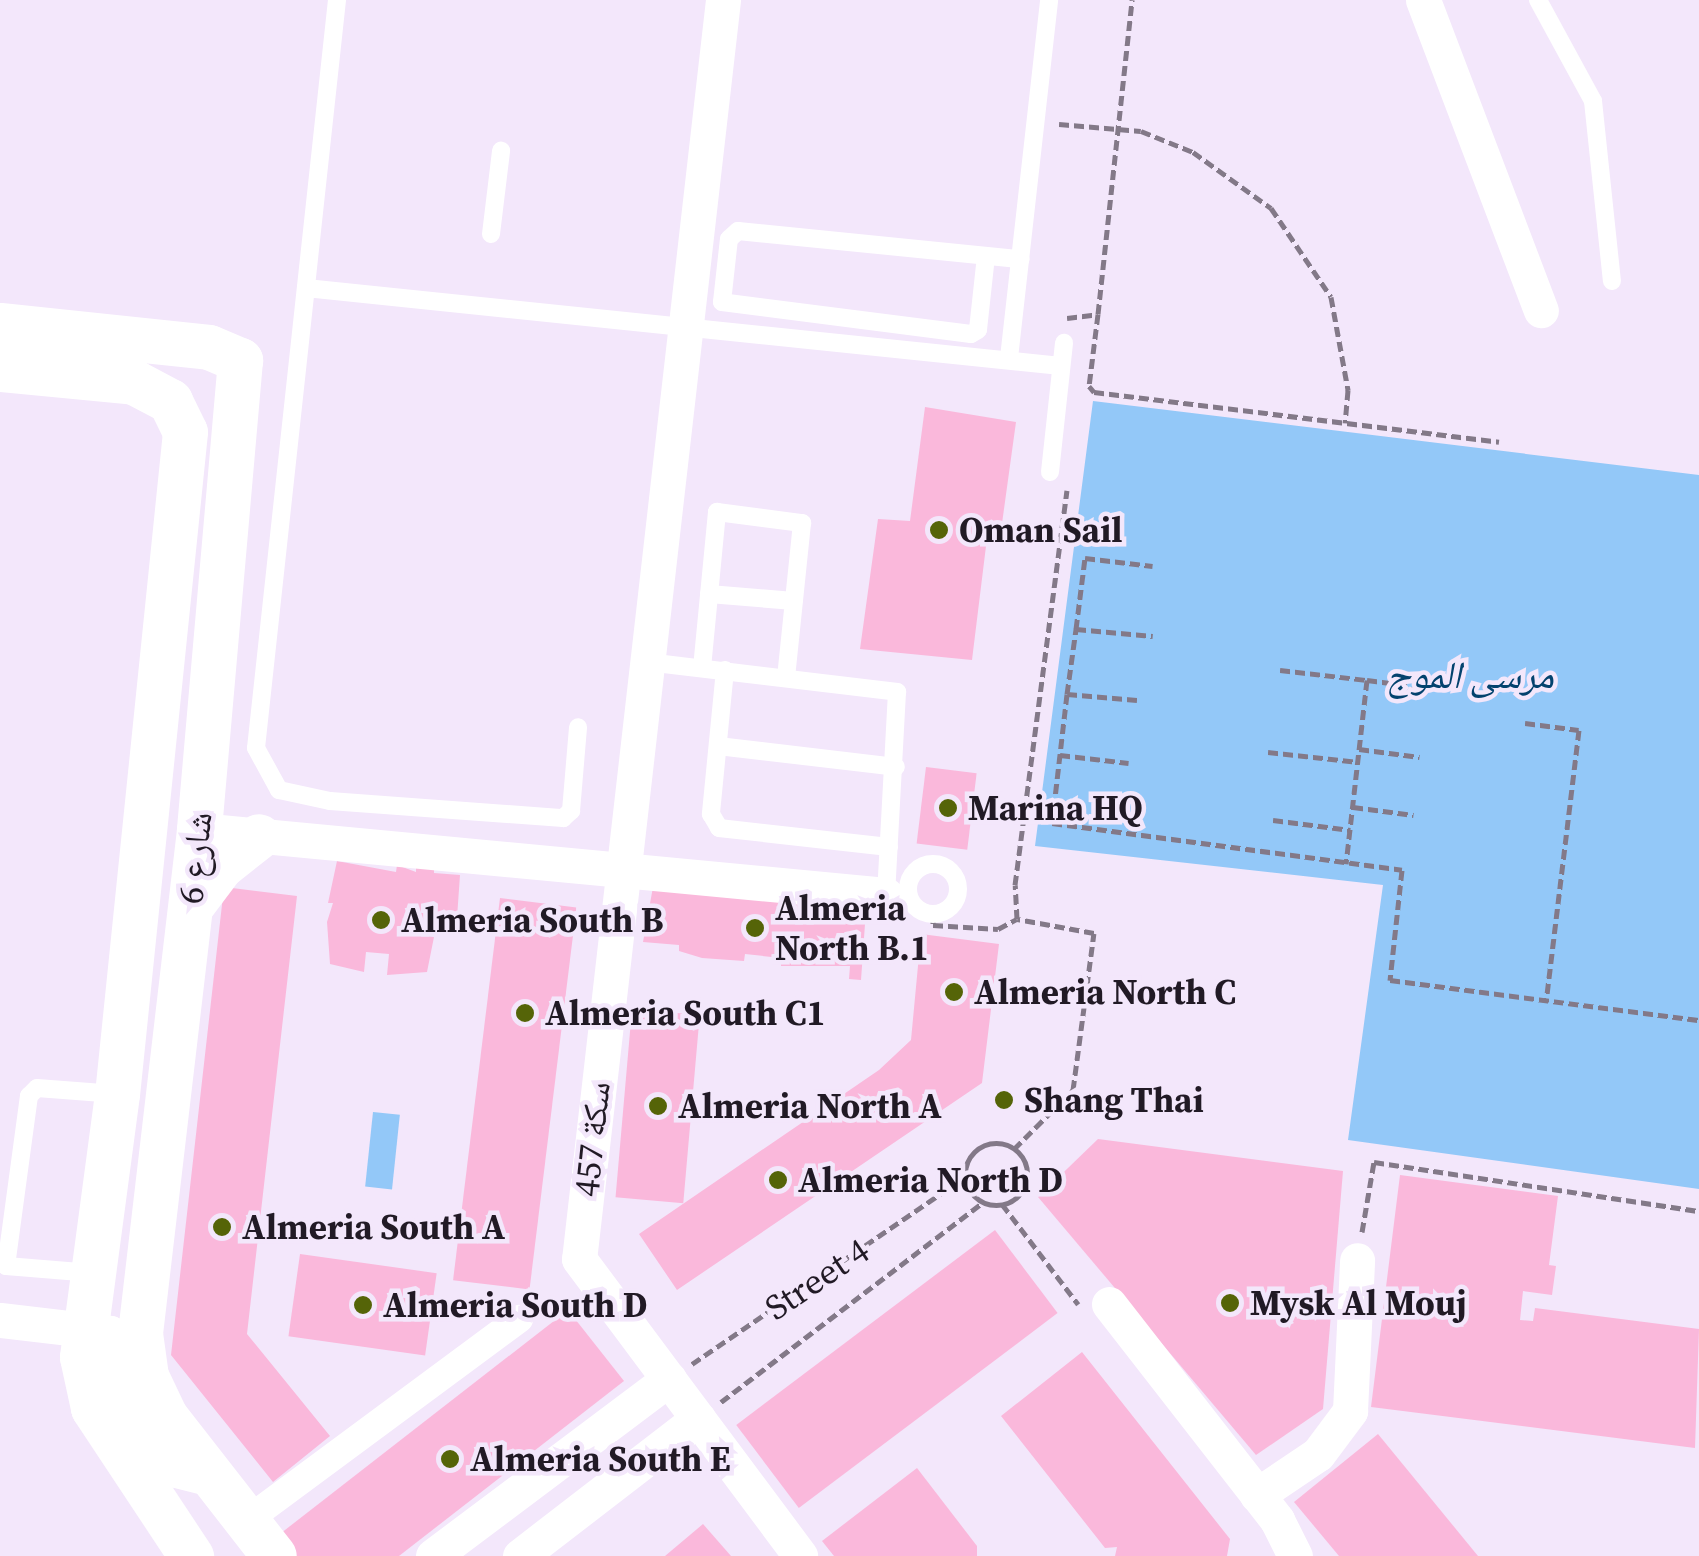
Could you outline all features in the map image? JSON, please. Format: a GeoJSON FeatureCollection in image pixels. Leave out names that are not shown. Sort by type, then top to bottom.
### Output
{"type":"FeatureCollection","features":[{"type":"Feature","properties":{"kind":"street","name":"سكة 457"},"geometry":{"type":"LineString","coordinates":[[722,0],[690,324],[620,871],[580,1259],[800,1556]]}},
{"type":"Feature","properties":{"kind":"street"},"geometry":{"type":"LineString","coordinates":[[1423,0],[1541,310]]}},
{"type":"Feature","properties":{"kind":"street","name":"شارع 6"},"geometry":{"type":"LineString","coordinates":[[0,325],[209,347],[240,360],[200,830],[140,1333],[146,1376],[165,1416],[274,1556]]}},
{"type":"Feature","properties":{"kind":"street","name":"شارع 6"},"geometry":{"type":"LineString","coordinates":[[0,369],[134,382],[170,401],[180,414],[185,432],[117,1094],[86,1327],[84,1384],[93,1408],[192,1556]]}},
{"type":"Feature","properties":{"kind":"street"},"geometry":{"type":"LineString","coordinates":[[144,824],[897,896]]}},
{"type":"Feature","properties":{"kind":"street"},"geometry":{"type":"LineString","coordinates":[[190,907],[221,866],[259,836]]}},
{"type":"Feature","properties":{"kind":"street"},"geometry":{"type":"LineString","coordinates":[[1257,1495],[1318,1454],[1350,1412],[1357,1260]]}},
{"type":"Feature","properties":{"kind":"street"},"geometry":{"type":"LineString","coordinates":[[1109,1304],[1257,1495],[1294,1556]]}},
{"type":"Feature","properties":{"kind":"street"},"geometry":{"type":"LineString","coordinates":[[246,1521],[519,1319]]}},
{"type":"Feature","properties":{"kind":"street"},"geometry":{"type":"LineString","coordinates":[[0,1320],[86,1327],[110,1333],[120,1382],[176,1470],[214,1478]]}},
{"type":"Feature","properties":{"kind":"street"},"geometry":{"type":"LineString","coordinates":[[433,1556],[669,1380]]}},
{"type":"Feature","properties":{"kind":"street"},"geometry":{"type":"LineString","coordinates":[[520,1556],[698,1419]]}},
{"type":"Feature","properties":{"kind":"lane"},"geometry":{"type":"LineString","coordinates":[[337,0],[256,748],[279,790],[330,801],[563,818],[570,811],[578,727]]}},
{"type":"Feature","properties":{"kind":"lane"},"geometry":{"type":"LineString","coordinates":[[1010,358],[1049,0]]}},
{"type":"Feature","properties":{"kind":"lane"},"geometry":{"type":"LineString","coordinates":[[1538,0],[1593,101],[1612,281]]}},
{"type":"Feature","properties":{"kind":"lane"},"geometry":{"type":"LineString","coordinates":[[491,234],[501,151]]}},
{"type":"Feature","properties":{"kind":"lane"},"geometry":{"type":"LineString","coordinates":[[1013,330],[971,334],[726,306],[729,238],[738,231],[1021,259]]}},
{"type":"Feature","properties":{"kind":"lane"},"geometry":{"type":"LineString","coordinates":[[971,334],[978,330],[986,256]]}},
{"type":"Feature","properties":{"kind":"lane"},"geometry":{"type":"LineString","coordinates":[[306,288],[690,324],[1062,366]]}},
{"type":"Feature","properties":{"kind":"lane"},"geometry":{"type":"LineString","coordinates":[[1060,474],[1064,343]]}},
{"type":"Feature","properties":{"kind":"lane"},"geometry":{"type":"LineString","coordinates":[[702,668],[717,512],[802,523],[786,677]]}},
{"type":"Feature","properties":{"kind":"lane"},"geometry":{"type":"LineString","coordinates":[[709,594],[794,601]]}},
{"type":"Feature","properties":{"kind":"lane"},"geometry":{"type":"LineString","coordinates":[[648,662],[897,692],[889,847],[897,896],[920,911],[933,914],[956,898],[957,882],[947,869],[932,864],[917,870],[897,896]]}},
{"type":"Feature","properties":{"kind":"lane"},"geometry":{"type":"LineString","coordinates":[[725,670],[711,814],[719,828],[889,847]]}},
{"type":"Feature","properties":{"kind":"lane"},"geometry":{"type":"LineString","coordinates":[[718,746],[896,766]]}},
{"type":"Feature","properties":{"kind":"lane"},"geometry":{"type":"LineString","coordinates":[[93,1274],[6,1266],[32,1090],[117,1094]]}},
{"type":"Feature","properties":{"kind":"path"},"geometry":{"type":"LineString","coordinates":[[1079,398],[1090,386],[1132,0]]}},
{"type":"Feature","properties":{"kind":"path"},"geometry":{"type":"LineString","coordinates":[[1036,123],[1120,128],[1193,152],[1230,174],[1298,241],[1331,297],[1348,390],[1345,422]]}},
{"type":"Feature","properties":{"kind":"path"},"geometry":{"type":"LineString","coordinates":[[1013,330],[1098,314]]}},
{"type":"Feature","properties":{"kind":"path"},"geometry":{"type":"LineString","coordinates":[[1090,386],[1499,442]]}},
{"type":"Feature","properties":{"kind":"path"},"geometry":{"type":"LineString","coordinates":[[1017,919],[1015,885],[1060,474]]}},
{"type":"Feature","properties":{"kind":"path"},"geometry":{"type":"LineString","coordinates":[[1153,566],[1084,558],[1052,823],[1402,870],[1390,980],[1699,1020]]}},
{"type":"Feature","properties":{"kind":"path"},"geometry":{"type":"LineString","coordinates":[[1076,629],[1153,636]]}},
{"type":"Feature","properties":{"kind":"path"},"geometry":{"type":"LineString","coordinates":[[1280,670],[1428,688]]}},
{"type":"Feature","properties":{"kind":"path"},"geometry":{"type":"LineString","coordinates":[[1346,864],[1368,680]]}},
{"type":"Feature","properties":{"kind":"path"},"geometry":{"type":"LineString","coordinates":[[1067,694],[1136,700]]}},
{"type":"Feature","properties":{"kind":"path"},"geometry":{"type":"LineString","coordinates":[[1525,722],[1580,730],[1546,1002]]}},
{"type":"Feature","properties":{"kind":"path"},"geometry":{"type":"LineString","coordinates":[[1359,749],[1418,757]]}},
{"type":"Feature","properties":{"kind":"path"},"geometry":{"type":"LineString","coordinates":[[1268,752],[1358,762]]}},
{"type":"Feature","properties":{"kind":"path"},"geometry":{"type":"LineString","coordinates":[[1060,755],[1129,763]]}},
{"type":"Feature","properties":{"kind":"path"},"geometry":{"type":"LineString","coordinates":[[1352,807],[1412,815]]}},
{"type":"Feature","properties":{"kind":"path"},"geometry":{"type":"LineString","coordinates":[[1272,820],[1350,830]]}},
{"type":"Feature","properties":{"kind":"path"},"geometry":{"type":"LineString","coordinates":[[933,914],[934,925],[998,929],[1017,919],[1094,933],[1073,1090],[1014,1149]]}},
{"type":"Feature","properties":{"kind":"path"},"geometry":{"type":"LineString","coordinates":[[985,1145],[1014,1149],[1025,1165],[1025,1185],[1012,1200],[981,1204],[964,1178],[969,1158],[985,1145]]}},
{"type":"Feature","properties":{"kind":"path"},"geometry":{"type":"LineString","coordinates":[[1357,1260],[1374,1162],[1699,1212]]}},
{"type":"Feature","properties":{"kind":"path","name":"Street 4"},"geometry":{"type":"LineString","coordinates":[[669,1380],[964,1178]]}},
{"type":"Feature","properties":{"kind":"path","name":"Street 4"},"geometry":{"type":"LineString","coordinates":[[698,1419],[981,1204]]}},
{"type":"Feature","properties":{"kind":"water","name":"مرسى الموج"},"geometry":{"type":"Polygon","coordinates":[[[1093,401],[1699,475],[1699,1189],[1348,1140],[1383,885],[1035,846],[1093,401]]]}},
{"type":"Feature","properties":{"kind":"water"},"geometry":{"type":"Polygon","coordinates":[[[373,1112],[400,1115],[392,1189],[365,1187],[373,1112]]]}},
{"type":"Feature","properties":{"kind":"building","name":"Oman Sail"},"geometry":{"type":"Polygon","coordinates":[[[925,407],[1016,422],[1000,538],[987,538],[972,660],[860,649],[878,519],[910,521],[925,407]]]}},
{"type":"Feature","properties":{"kind":"building","name":"Marina HQ"},"geometry":{"type":"Polygon","coordinates":[[[926,767],[977,773],[967,850],[917,843],[926,767]]]}},
{"type":"Feature","properties":{"kind":"building","name":"Almeria South B"},"geometry":{"type":"Polygon","coordinates":[[[337,861],[396,872],[397,865],[416,872],[416,866],[434,867],[434,873],[460,875],[457,918],[429,916],[428,936],[434,937],[427,972],[387,975],[389,954],[366,952],[364,972],[330,964],[327,922],[333,903],[328,903],[337,861]]]}},
{"type":"Feature","properties":{"kind":"building","name":"Almeria South A"},"geometry":{"type":"Polygon","coordinates":[[[224,887],[297,896],[247,1334],[330,1436],[273,1482],[171,1355],[224,887]]]}},
{"type":"Feature","properties":{"kind":"building","name":"Almeria North B.1"},"geometry":{"type":"Polygon","coordinates":[[[653,887],[866,910],[861,980],[849,979],[850,966],[781,966],[781,958],[745,954],[744,961],[702,958],[679,951],[679,945],[643,942],[653,887]]]}},
{"type":"Feature","properties":{"kind":"building"},"geometry":{"type":"Polygon","coordinates":[[[500,898],[576,907],[530,1290],[453,1280],[500,898]]]}},
{"type":"Feature","properties":{"kind":"building"},"geometry":{"type":"Polygon","coordinates":[[[921,934],[999,944],[982,1083],[677,1290],[639,1234],[879,1070],[911,1040],[921,934]]]}},
{"type":"Feature","properties":{"kind":"building","name":"Almeria North A"},"geometry":{"type":"Polygon","coordinates":[[[632,1009],[700,1015],[683,1203],[616,1197],[632,1009]]]}},
{"type":"Feature","properties":{"kind":"building","name":"Mysk Al Mouj"},"geometry":{"type":"Polygon","coordinates":[[[1098,1139],[1343,1171],[1323,1409],[1256,1455],[1038,1197],[1098,1139]]]}},
{"type":"Feature","properties":{"kind":"building"},"geometry":{"type":"Polygon","coordinates":[[[1400,1175],[1558,1196],[1549,1265],[1556,1266],[1552,1295],[1523,1291],[1520,1320],[1533,1321],[1535,1308],[1699,1329],[1695,1448],[1371,1407],[1400,1175]]]}},
{"type":"Feature","properties":{"kind":"building"},"geometry":{"type":"Polygon","coordinates":[[[995,1230],[1058,1313],[799,1508],[736,1425],[995,1230]]]}},
{"type":"Feature","properties":{"kind":"building","name":"Almeria South D"},"geometry":{"type":"Polygon","coordinates":[[[300,1254],[437,1273],[425,1355],[288,1336],[300,1254]]]}},
{"type":"Feature","properties":{"kind":"building","name":"Almeria South E"},"geometry":{"type":"Polygon","coordinates":[[[568,1310],[624,1381],[399,1556],[291,1556],[276,1537],[568,1310]]]}},
{"type":"Feature","properties":{"kind":"building"},"geometry":{"type":"Polygon","coordinates":[[[1082,1352],[1230,1539],[1227,1556],[1115,1556],[1117,1547],[1105,1548],[1001,1416],[1082,1352]]]}},
{"type":"Feature","properties":{"kind":"building"},"geometry":{"type":"Polygon","coordinates":[[[1378,1434],[1478,1556],[1339,1556],[1294,1502],[1378,1434]]]}},
{"type":"Feature","properties":{"kind":"building"},"geometry":{"type":"Polygon","coordinates":[[[917,1468],[977,1546],[977,1556],[834,1556],[822,1541],[917,1468]]]}},
{"type":"Feature","properties":{"kind":"building"},"geometry":{"type":"Polygon","coordinates":[[[703,1524],[731,1556],[665,1556],[703,1524]]]}},
{"type":"Feature","properties":{"kind":"place","name":"Oman Sail"},"geometry":{"type":"Point","coordinates":[939,530]}},
{"type":"Feature","properties":{"kind":"place","name":"Marina HQ"},"geometry":{"type":"Point","coordinates":[948,808]}},
{"type":"Feature","properties":{"kind":"place","name":"Almeria South B"},"geometry":{"type":"Point","coordinates":[381,920]}},
{"type":"Feature","properties":{"kind":"place","name":"Almeria North B.1"},"geometry":{"type":"Point","coordinates":[755,928]}},
{"type":"Feature","properties":{"kind":"place","name":"Almeria North C"},"geometry":{"type":"Point","coordinates":[954,992]}},
{"type":"Feature","properties":{"kind":"place","name":"Almeria South C1"},"geometry":{"type":"Point","coordinates":[525,1013]}},
{"type":"Feature","properties":{"kind":"place","name":"Shang Thai"},"geometry":{"type":"Point","coordinates":[1004,1100]}},
{"type":"Feature","properties":{"kind":"place","name":"Almeria North A"},"geometry":{"type":"Point","coordinates":[658,1106]}},
{"type":"Feature","properties":{"kind":"place","name":"Almeria North D"},"geometry":{"type":"Point","coordinates":[778,1180]}},
{"type":"Feature","properties":{"kind":"place","name":"Almeria South A"},"geometry":{"type":"Point","coordinates":[222,1227]}},
{"type":"Feature","properties":{"kind":"place","name":"Mysk Al Mouj"},"geometry":{"type":"Point","coordinates":[1230,1303]}},
{"type":"Feature","properties":{"kind":"place","name":"Almeria South D"},"geometry":{"type":"Point","coordinates":[363,1305]}},
{"type":"Feature","properties":{"kind":"place","name":"Almeria South E"},"geometry":{"type":"Point","coordinates":[450,1459]}}]}
